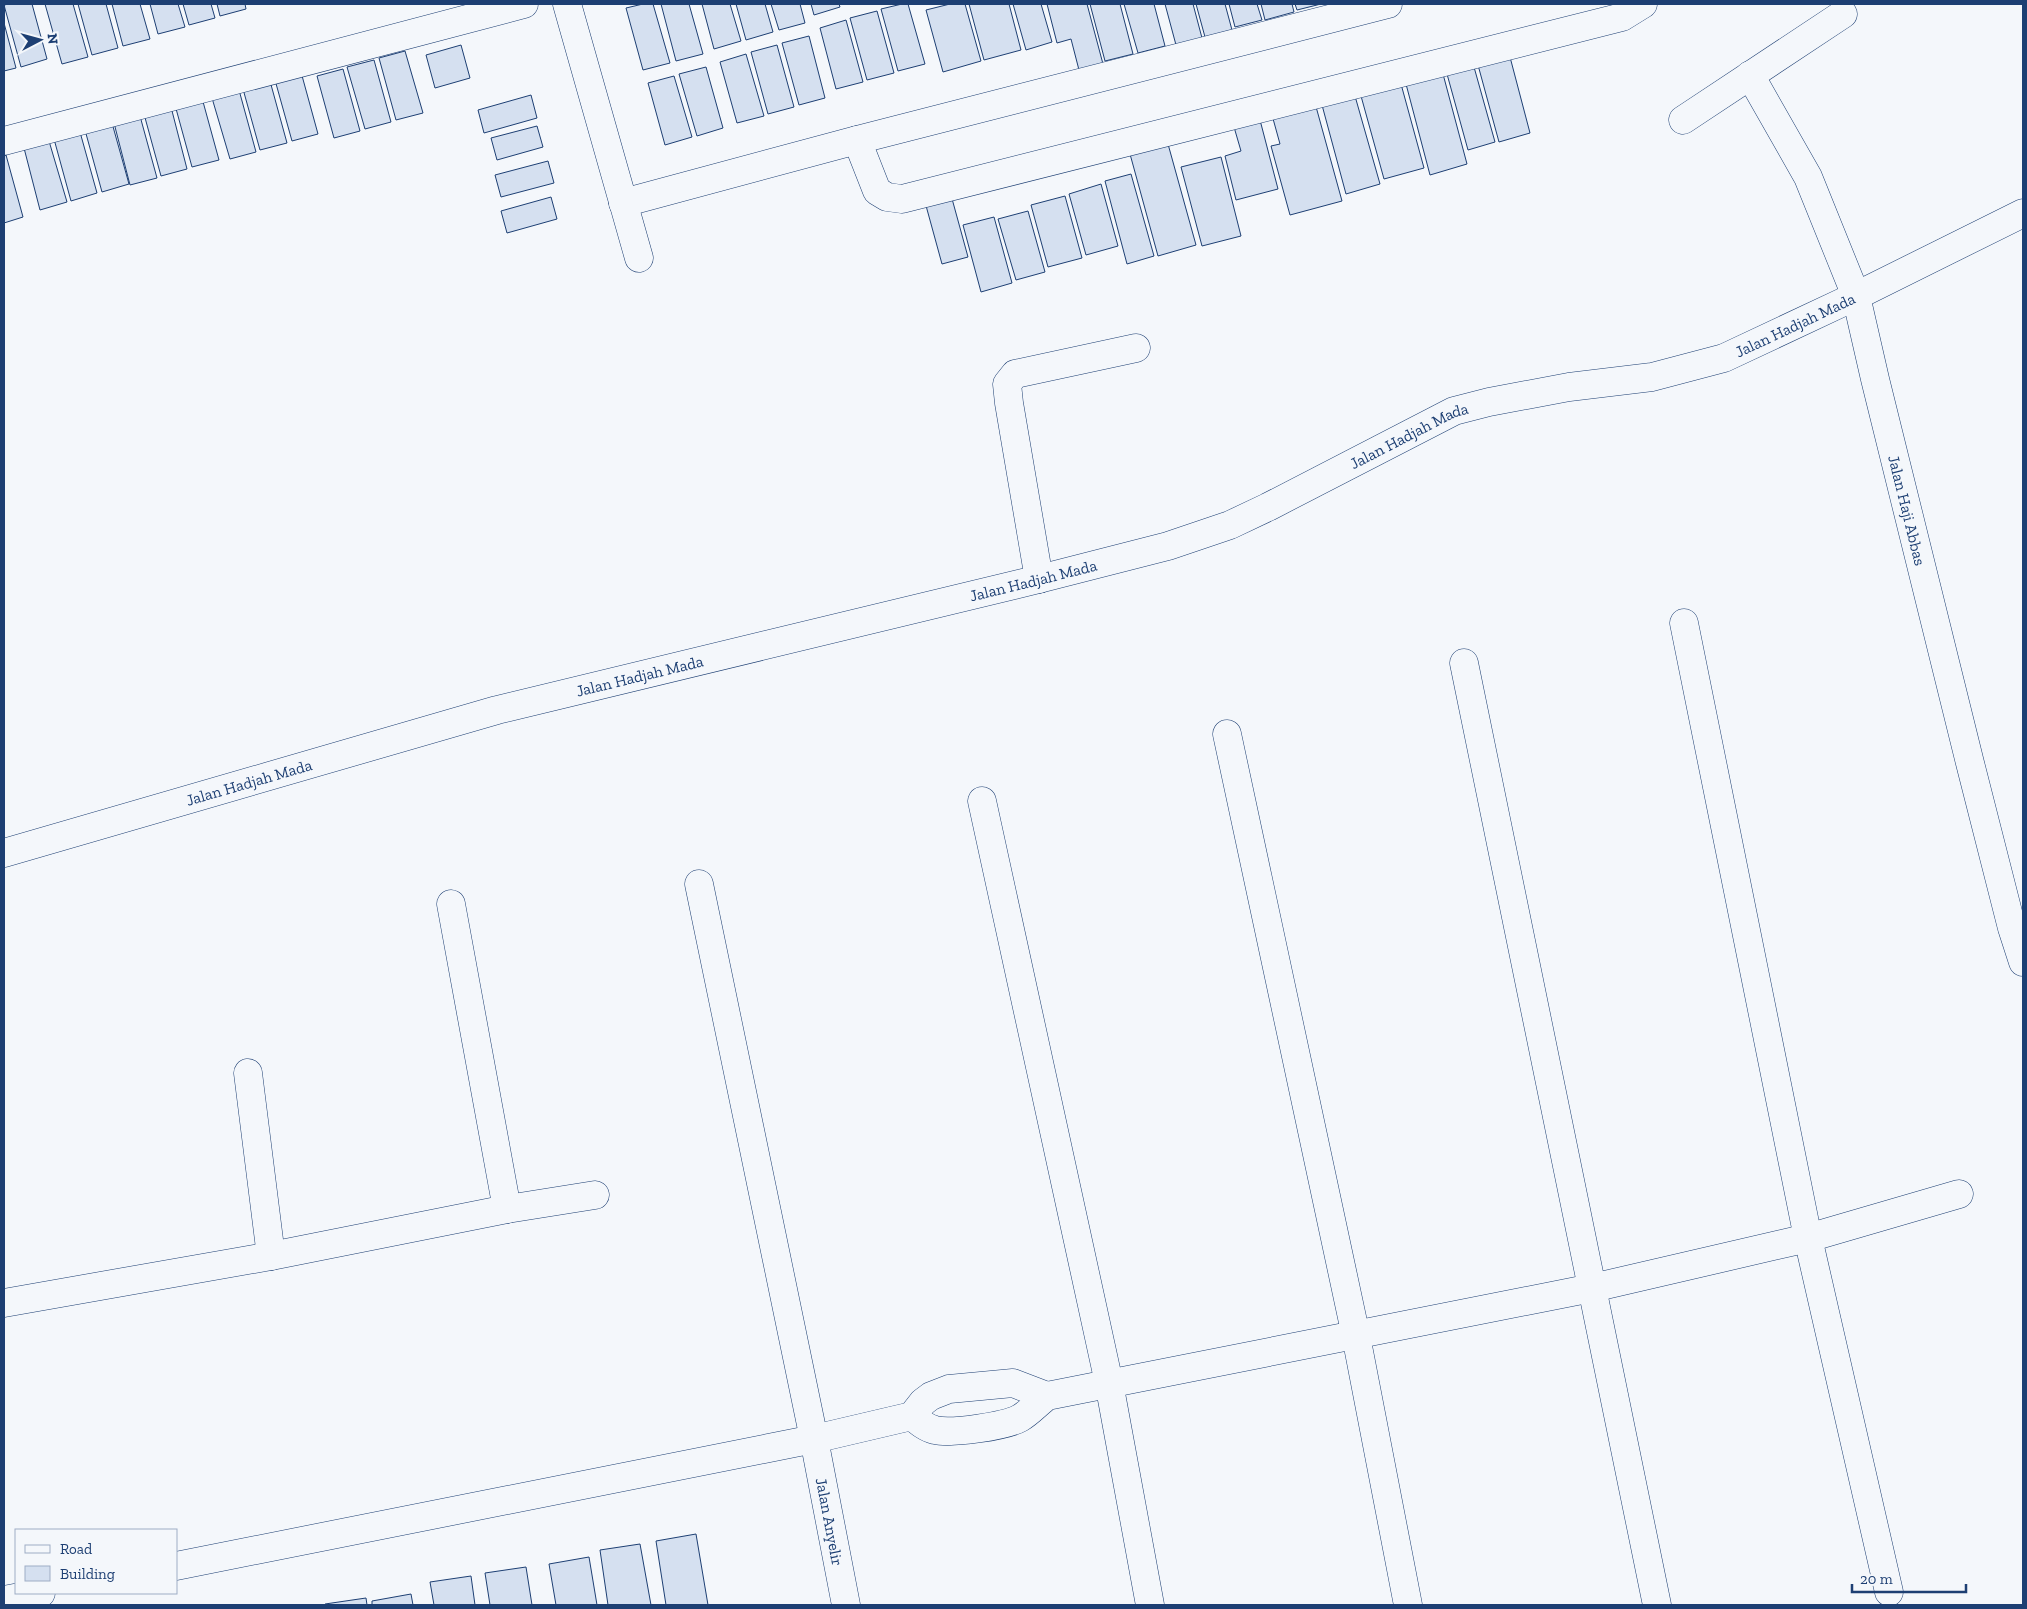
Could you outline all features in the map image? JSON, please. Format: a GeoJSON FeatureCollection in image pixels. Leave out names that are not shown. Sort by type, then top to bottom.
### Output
{"type":"FeatureCollection","features":[{"type":"Feature","properties":{"kind":"street"},"geometry":{"type":"LineString","coordinates":[[4,141],[524,4]]}},
{"type":"Feature","properties":{"kind":"street"},"geometry":{"type":"LineString","coordinates":[[567,4],[639,258]]}},
{"type":"Feature","properties":{"kind":"street"},"geometry":{"type":"LineString","coordinates":[[623,203],[857,140],[1388,4]]}},
{"type":"Feature","properties":{"kind":"street"},"geometry":{"type":"LineString","coordinates":[[857,140],[877,192],[887,197],[902,199],[1622,17],[1643,4]]}},
{"type":"Feature","properties":{"kind":"street"},"geometry":{"type":"LineString","coordinates":[[1682,120],[1843,14]]}},
{"type":"Feature","properties":{"kind":"street","name":"Jalan Haji Abbas"},"geometry":{"type":"LineString","coordinates":[[1750,75],[1808,177],[1856,296],[1882,408],[2018,928],[2023,962]]}},
{"type":"Feature","properties":{"kind":"street","name":"Jalan Hadjah Mada"},"geometry":{"type":"LineString","coordinates":[[4,852],[497,710],[1168,546],[1230,525],[1454,411],[1489,402],[1569,387],[1652,377],[1724,358],[1856,296],[2023,213]]}},
{"type":"Feature","properties":{"kind":"street"},"geometry":{"type":"LineString","coordinates":[[1039,579],[1009,403],[1008,384],[1015,374],[1136,348]]}},
{"type":"Feature","properties":{"kind":"street"},"geometry":{"type":"LineString","coordinates":[[1684,623],[1808,1238],[1889,1592]]}},
{"type":"Feature","properties":{"kind":"street"},"geometry":{"type":"LineString","coordinates":[[1464,663],[1657,1605]]}},
{"type":"Feature","properties":{"kind":"street"},"geometry":{"type":"LineString","coordinates":[[1227,734],[1356,1336],[1408,1605]]}},
{"type":"Feature","properties":{"kind":"street"},"geometry":{"type":"LineString","coordinates":[[982,801],[1109,1383],[1150,1605]]}},
{"type":"Feature","properties":{"kind":"street","name":"Jalan Anyelir"},"geometry":{"type":"LineString","coordinates":[[699,884],[814,1438],[846,1605]]}},
{"type":"Feature","properties":{"kind":"street"},"geometry":{"type":"LineString","coordinates":[[451,904],[508,1209]]}},
{"type":"Feature","properties":{"kind":"street"},"geometry":{"type":"LineString","coordinates":[[248,1073],[271,1256]]}},
{"type":"Feature","properties":{"kind":"street"},"geometry":{"type":"LineString","coordinates":[[912,1416],[933,1430],[964,1430],[1019,1419],[1047,1396],[1592,1288],[1808,1238],[1959,1194]]}},
{"type":"Feature","properties":{"kind":"street"},"geometry":{"type":"LineString","coordinates":[[4,1303],[271,1256],[508,1209],[595,1195]]}},
{"type":"Feature","properties":{"kind":"street"},"geometry":{"type":"LineString","coordinates":[[178,1566],[814,1438],[912,1416],[923,1402],[931,1396],[950,1389],[1013,1383],[1047,1396]]}},
{"type":"Feature","properties":{"kind":"street"},"geometry":{"type":"LineString","coordinates":[[4,1600],[36,1594]]}},
{"type":"Feature","properties":{"kind":"building"},"geometry":{"type":"Polygon","coordinates":[[[32,4],[47,59],[21,67],[4,5],[32,4]]]}},
{"type":"Feature","properties":{"kind":"building"},"geometry":{"type":"Polygon","coordinates":[[[45,4],[73,4],[88,57],[62,64],[45,4]]]}},
{"type":"Feature","properties":{"kind":"building"},"geometry":{"type":"Polygon","coordinates":[[[78,4],[106,4],[118,48],[92,55],[78,4]]]}},
{"type":"Feature","properties":{"kind":"building"},"geometry":{"type":"Polygon","coordinates":[[[112,4],[140,4],[150,39],[123,46],[112,4]]]}},
{"type":"Feature","properties":{"kind":"building"},"geometry":{"type":"Polygon","coordinates":[[[150,4],[178,4],[185,27],[158,34],[150,4]]]}},
{"type":"Feature","properties":{"kind":"building"},"geometry":{"type":"Polygon","coordinates":[[[183,4],[211,4],[215,18],[189,25],[183,4]]]}},
{"type":"Feature","properties":{"kind":"building"},"geometry":{"type":"Polygon","coordinates":[[[217,4],[245,4],[246,9],[220,16],[217,4]]]}},
{"type":"Feature","properties":{"kind":"building"},"geometry":{"type":"Polygon","coordinates":[[[653,4],[670,63],[643,70],[626,8],[653,4]]]}},
{"type":"Feature","properties":{"kind":"building"},"geometry":{"type":"Polygon","coordinates":[[[661,4],[689,4],[703,54],[676,61],[661,4]]]}},
{"type":"Feature","properties":{"kind":"building"},"geometry":{"type":"Polygon","coordinates":[[[702,4],[730,4],[741,41],[714,49],[702,4]]]}},
{"type":"Feature","properties":{"kind":"building"},"geometry":{"type":"Polygon","coordinates":[[[736,4],[765,4],[773,32],[746,40],[736,4]]]}},
{"type":"Feature","properties":{"kind":"building"},"geometry":{"type":"Polygon","coordinates":[[[771,4],[800,4],[805,23],[779,30],[771,4]]]}},
{"type":"Feature","properties":{"kind":"building"},"geometry":{"type":"Polygon","coordinates":[[[811,4],[839,4],[840,7],[814,15],[811,4]]]}},
{"type":"Feature","properties":{"kind":"building"},"geometry":{"type":"Polygon","coordinates":[[[908,4],[925,64],[898,71],[881,9],[908,4]]]}},
{"type":"Feature","properties":{"kind":"building"},"geometry":{"type":"Polygon","coordinates":[[[950,4],[965,4],[981,61],[943,72],[926,10],[950,4]]]}},
{"type":"Feature","properties":{"kind":"building"},"geometry":{"type":"Polygon","coordinates":[[[969,4],[1009,4],[1021,50],[984,60],[969,4]]]}},
{"type":"Feature","properties":{"kind":"building"},"geometry":{"type":"Polygon","coordinates":[[[1013,4],[1041,4],[1052,42],[1026,50],[1013,4]]]}},
{"type":"Feature","properties":{"kind":"building"},"geometry":{"type":"Polygon","coordinates":[[[1047,4],[1087,4],[1103,64],[1079,70],[1071,39],[1057,43],[1047,4]]]}},
{"type":"Feature","properties":{"kind":"building"},"geometry":{"type":"Polygon","coordinates":[[[1090,4],[1120,4],[1133,54],[1105,61],[1090,4]]]}},
{"type":"Feature","properties":{"kind":"building"},"geometry":{"type":"Polygon","coordinates":[[[1124,4],[1154,4],[1165,46],[1138,53],[1124,4]]]}},
{"type":"Feature","properties":{"kind":"building"},"geometry":{"type":"Polygon","coordinates":[[[1165,4],[1193,4],[1202,38],[1176,45],[1165,4]]]}},
{"type":"Feature","properties":{"kind":"building"},"geometry":{"type":"Polygon","coordinates":[[[1196,4],[1225,4],[1232,30],[1205,37],[1196,4]]]}},
{"type":"Feature","properties":{"kind":"building"},"geometry":{"type":"Polygon","coordinates":[[[1229,4],[1257,4],[1262,20],[1235,27],[1229,4]]]}},
{"type":"Feature","properties":{"kind":"building"},"geometry":{"type":"Polygon","coordinates":[[[1261,4],[1292,4],[1294,12],[1265,20],[1261,4]]]}},
{"type":"Feature","properties":{"kind":"building"},"geometry":{"type":"Polygon","coordinates":[[[1295,4],[1321,4],[1297,10],[1295,4]]]}},
{"type":"Feature","properties":{"kind":"building"},"geometry":{"type":"Polygon","coordinates":[[[877,11],[894,73],[867,80],[850,18],[877,11]]]}},
{"type":"Feature","properties":{"kind":"building"},"geometry":{"type":"Polygon","coordinates":[[[846,20],[863,82],[836,89],[820,28],[846,20]]]}},
{"type":"Feature","properties":{"kind":"building"},"geometry":{"type":"Polygon","coordinates":[[[4,23],[16,68],[4,71],[4,23]]]}},
{"type":"Feature","properties":{"kind":"building"},"geometry":{"type":"Polygon","coordinates":[[[809,36],[825,98],[799,105],[782,43],[809,36]]]}},
{"type":"Feature","properties":{"kind":"building"},"geometry":{"type":"Polygon","coordinates":[[[461,45],[470,78],[435,88],[426,55],[461,45]]]}},
{"type":"Feature","properties":{"kind":"building"},"geometry":{"type":"Polygon","coordinates":[[[777,45],[794,107],[768,114],[751,52],[777,45]]]}},
{"type":"Feature","properties":{"kind":"building"},"geometry":{"type":"Polygon","coordinates":[[[405,51],[423,113],[396,120],[379,58],[405,51]]]}},
{"type":"Feature","properties":{"kind":"building"},"geometry":{"type":"Polygon","coordinates":[[[746,54],[764,116],[737,123],[720,62],[746,54]]]}},
{"type":"Feature","properties":{"kind":"building"},"geometry":{"type":"Polygon","coordinates":[[[1510,57],[1530,133],[1499,142],[1478,65],[1510,57]]]}},
{"type":"Feature","properties":{"kind":"building"},"geometry":{"type":"Polygon","coordinates":[[[374,60],[391,122],[365,129],[347,67],[374,60]]]}},
{"type":"Feature","properties":{"kind":"building"},"geometry":{"type":"Polygon","coordinates":[[[706,67],[723,128],[697,136],[679,74],[706,67]]]}},
{"type":"Feature","properties":{"kind":"building"},"geometry":{"type":"Polygon","coordinates":[[[1474,67],[1495,142],[1468,150],[1447,74],[1474,67]]]}},
{"type":"Feature","properties":{"kind":"building"},"geometry":{"type":"Polygon","coordinates":[[[343,69],[360,131],[334,138],[317,76],[343,69]]]}},
{"type":"Feature","properties":{"kind":"building"},"geometry":{"type":"Polygon","coordinates":[[[301,72],[318,134],[292,141],[275,80],[301,72]]]}},
{"type":"Feature","properties":{"kind":"building"},"geometry":{"type":"Polygon","coordinates":[[[1443,74],[1467,164],[1430,175],[1406,84],[1443,74]]]}},
{"type":"Feature","properties":{"kind":"building"},"geometry":{"type":"Polygon","coordinates":[[[674,76],[692,137],[665,145],[648,83],[674,76]]]}},
{"type":"Feature","properties":{"kind":"building"},"geometry":{"type":"Polygon","coordinates":[[[270,81],[287,143],[260,150],[243,89],[270,81]]]}},
{"type":"Feature","properties":{"kind":"building"},"geometry":{"type":"Polygon","coordinates":[[[1401,84],[1424,168],[1384,179],[1361,96],[1401,84]]]}},
{"type":"Feature","properties":{"kind":"building"},"geometry":{"type":"Polygon","coordinates":[[[239,90],[256,152],[230,159],[212,98],[239,90]]]}},
{"type":"Feature","properties":{"kind":"building"},"geometry":{"type":"Polygon","coordinates":[[[531,95],[537,118],[484,133],[478,110],[531,95]]]}},
{"type":"Feature","properties":{"kind":"building"},"geometry":{"type":"Polygon","coordinates":[[[1355,96],[1380,184],[1346,194],[1322,105],[1355,96]]]}},
{"type":"Feature","properties":{"kind":"building"},"geometry":{"type":"Polygon","coordinates":[[[202,98],[219,160],[192,167],[175,105],[202,98]]]}},
{"type":"Feature","properties":{"kind":"building"},"geometry":{"type":"Polygon","coordinates":[[[1315,103],[1342,201],[1290,215],[1271,146],[1280,144],[1272,115],[1315,103]]]}},
{"type":"Feature","properties":{"kind":"building"},"geometry":{"type":"Polygon","coordinates":[[[171,107],[187,169],[161,176],[144,114],[171,107]]]}},
{"type":"Feature","properties":{"kind":"building"},"geometry":{"type":"Polygon","coordinates":[[[140,116],[157,178],[130,185],[114,123],[140,116]]]}},
{"type":"Feature","properties":{"kind":"building"},"geometry":{"type":"Polygon","coordinates":[[[1260,120],[1278,189],[1236,200],[1225,156],[1241,151],[1234,127],[1260,120]]]}},
{"type":"Feature","properties":{"kind":"building"},"geometry":{"type":"Polygon","coordinates":[[[112,123],[129,184],[102,192],[85,130],[112,123]]]}},
{"type":"Feature","properties":{"kind":"building"},"geometry":{"type":"Polygon","coordinates":[[[537,126],[543,147],[497,160],[491,138],[537,126]]]}},
{"type":"Feature","properties":{"kind":"building"},"geometry":{"type":"Polygon","coordinates":[[[80,132],[97,193],[71,201],[54,139],[80,132]]]}},
{"type":"Feature","properties":{"kind":"building"},"geometry":{"type":"Polygon","coordinates":[[[49,141],[67,202],[40,210],[24,148],[49,141]]]}},
{"type":"Feature","properties":{"kind":"building"},"geometry":{"type":"Polygon","coordinates":[[[1168,144],[1196,245],[1158,256],[1130,154],[1168,144]]]}},
{"type":"Feature","properties":{"kind":"building"},"geometry":{"type":"Polygon","coordinates":[[[6,155],[23,217],[4,223],[4,156],[6,155]]]}},
{"type":"Feature","properties":{"kind":"building"},"geometry":{"type":"Polygon","coordinates":[[[1221,157],[1241,236],[1202,246],[1181,167],[1221,157]]]}},
{"type":"Feature","properties":{"kind":"building"},"geometry":{"type":"Polygon","coordinates":[[[548,161],[554,183],[501,197],[495,175],[548,161]]]}},
{"type":"Feature","properties":{"kind":"building"},"geometry":{"type":"Polygon","coordinates":[[[1131,174],[1154,256],[1127,264],[1105,181],[1131,174]]]}},
{"type":"Feature","properties":{"kind":"building"},"geometry":{"type":"Polygon","coordinates":[[[1101,184],[1118,246],[1086,255],[1069,194],[1101,184]]]}},
{"type":"Feature","properties":{"kind":"building"},"geometry":{"type":"Polygon","coordinates":[[[951,195],[968,257],[942,264],[925,202],[951,195]]]}},
{"type":"Feature","properties":{"kind":"building"},"geometry":{"type":"Polygon","coordinates":[[[1065,196],[1082,258],[1048,267],[1031,205],[1065,196]]]}},
{"type":"Feature","properties":{"kind":"building"},"geometry":{"type":"Polygon","coordinates":[[[551,197],[557,219],[507,233],[501,211],[551,197]]]}},
{"type":"Feature","properties":{"kind":"building"},"geometry":{"type":"Polygon","coordinates":[[[1028,211],[1045,272],[1016,280],[998,219],[1028,211]]]}},
{"type":"Feature","properties":{"kind":"building"},"geometry":{"type":"Polygon","coordinates":[[[994,217],[1012,283],[981,292],[963,225],[994,217]]]}},
{"type":"Feature","properties":{"kind":"building"},"geometry":{"type":"Polygon","coordinates":[[[696,1534],[708,1605],[666,1605],[656,1541],[696,1534]]]}},
{"type":"Feature","properties":{"kind":"building"},"geometry":{"type":"Polygon","coordinates":[[[640,1544],[651,1605],[608,1605],[600,1550],[640,1544]]]}},
{"type":"Feature","properties":{"kind":"building"},"geometry":{"type":"Polygon","coordinates":[[[589,1557],[597,1605],[556,1605],[549,1564],[589,1557]]]}},
{"type":"Feature","properties":{"kind":"building"},"geometry":{"type":"Polygon","coordinates":[[[526,1567],[532,1605],[490,1605],[485,1573],[526,1567]]]}},
{"type":"Feature","properties":{"kind":"building"},"geometry":{"type":"Polygon","coordinates":[[[471,1576],[475,1605],[434,1605],[430,1582],[471,1576]]]}},
{"type":"Feature","properties":{"kind":"building"},"geometry":{"type":"Polygon","coordinates":[[[411,1594],[413,1605],[372,1605],[372,1601],[411,1594]]]}},
{"type":"Feature","properties":{"kind":"building"},"geometry":{"type":"Polygon","coordinates":[[[366,1598],[367,1605],[325,1605],[325,1604],[366,1598]]]}}]}
